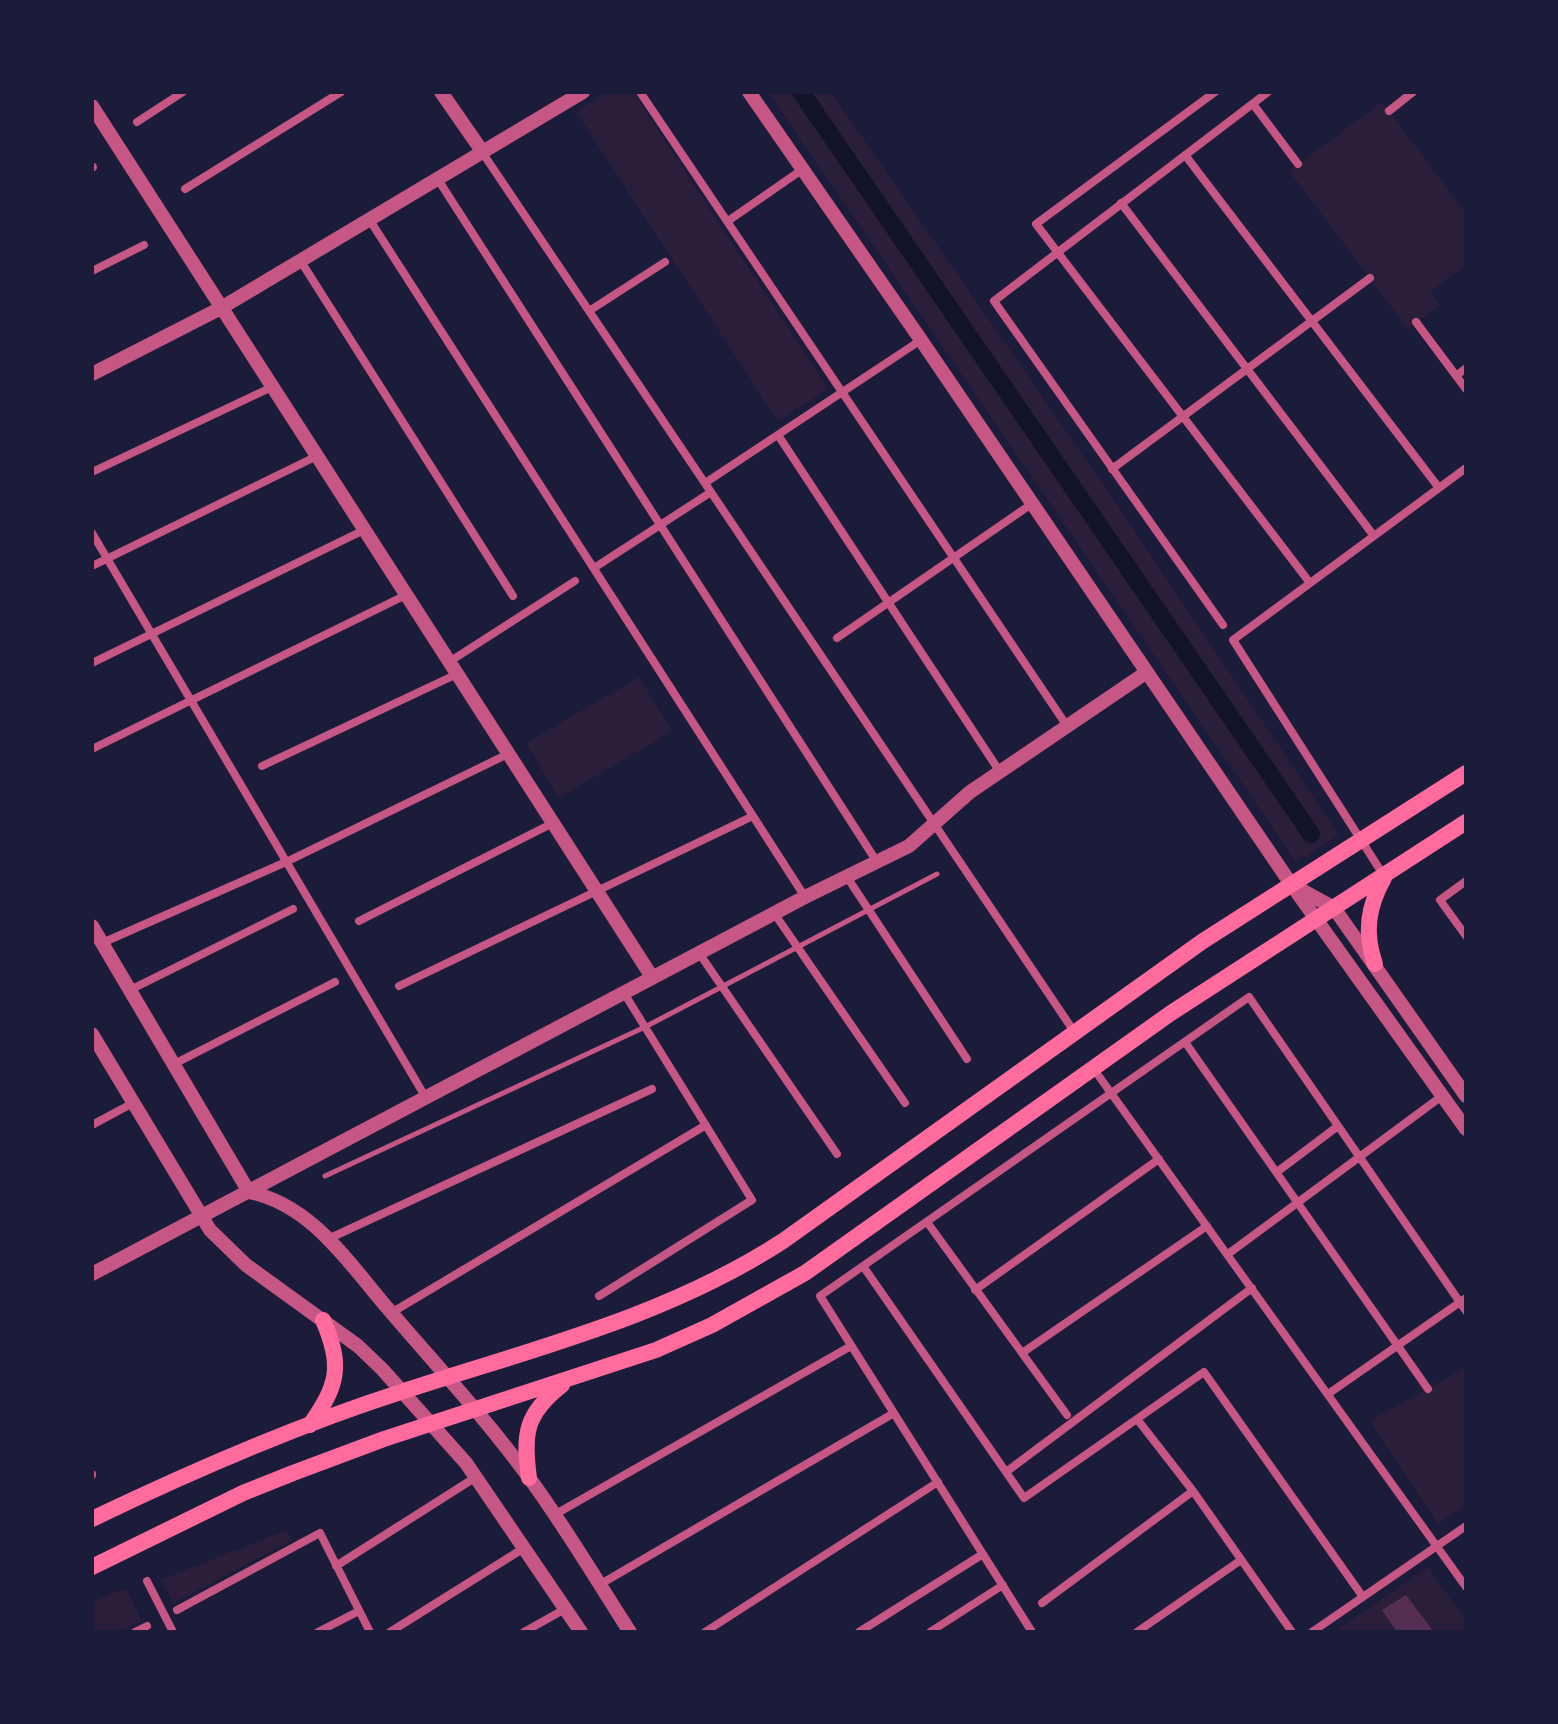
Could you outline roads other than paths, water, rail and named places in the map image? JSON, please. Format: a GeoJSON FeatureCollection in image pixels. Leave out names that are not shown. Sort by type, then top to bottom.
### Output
{"type":"FeatureCollection","features":[{"type":"Feature","properties":{"kind":"main road"},"geometry":{"type":"LineString","coordinates":[[92,1519],[310,1425],[403,1391],[623,1321],[714,1282],[783,1241],[1203,941],[1466,773]]}},
{"type":"Feature","properties":{"kind":"main road"},"geometry":{"type":"LineString","coordinates":[[92,1567],[243,1493],[432,1423],[656,1350],[759,1301],[805,1273],[1171,1013],[1466,822]]}},
{"type":"Feature","properties":{"kind":"main road"},"geometry":{"type":"LineString","coordinates":[[1375,964],[1369,939],[1369,912],[1384,877]]}},
{"type":"Feature","properties":{"kind":"main road"},"geometry":{"type":"LineString","coordinates":[[310,1425],[328,1399],[336,1369],[336,1353],[323,1320]]}},
{"type":"Feature","properties":{"kind":"main road"},"geometry":{"type":"LineString","coordinates":[[529,1478],[526,1444],[531,1418],[541,1403],[570,1379]]}},
{"type":"Feature","properties":{"kind":"street"},"geometry":{"type":"LineString","coordinates":[[137,122],[183,92]]}},
{"type":"Feature","properties":{"kind":"street"},"geometry":{"type":"LineString","coordinates":[[185,189],[341,92]]}},
{"type":"Feature","properties":{"kind":"street"},"geometry":{"type":"LineString","coordinates":[[441,92],[1075,1033]]}},
{"type":"Feature","properties":{"kind":"street"},"geometry":{"type":"LineString","coordinates":[[92,374],[221,308],[583,92]]}},
{"type":"Feature","properties":{"kind":"street"},"geometry":{"type":"LineString","coordinates":[[640,92],[1067,726]]}},
{"type":"Feature","properties":{"kind":"street"},"geometry":{"type":"LineString","coordinates":[[749,92],[1291,884],[1466,1129]]}},
{"type":"Feature","properties":{"kind":"street"},"geometry":{"type":"LineString","coordinates":[[1215,92],[1036,224],[1310,583]]}},
{"type":"Feature","properties":{"kind":"street"},"geometry":{"type":"LineString","coordinates":[[1223,625],[994,301],[1268,92]]}},
{"type":"Feature","properties":{"kind":"street"},"geometry":{"type":"LineString","coordinates":[[1389,111],[1413,92]]}},
{"type":"Feature","properties":{"kind":"street"},"geometry":{"type":"LineString","coordinates":[[1253,104],[1298,164]]}},
{"type":"Feature","properties":{"kind":"street"},"geometry":{"type":"LineString","coordinates":[[92,106],[652,977]]}},
{"type":"Feature","properties":{"kind":"street"},"geometry":{"type":"LineString","coordinates":[[1185,155],[1439,488]]}},
{"type":"Feature","properties":{"kind":"street"},"geometry":{"type":"LineString","coordinates":[[728,221],[803,169]]}},
{"type":"Feature","properties":{"kind":"street"},"geometry":{"type":"LineString","coordinates":[[437,178],[877,862]]}},
{"type":"Feature","properties":{"kind":"street"},"geometry":{"type":"LineString","coordinates":[[1121,203],[1374,536]]}},
{"type":"Feature","properties":{"kind":"street"},"geometry":{"type":"LineString","coordinates":[[369,219],[805,897]]}},
{"type":"Feature","properties":{"kind":"street"},"geometry":{"type":"LineString","coordinates":[[92,271],[144,245]]}},
{"type":"Feature","properties":{"kind":"street"},"geometry":{"type":"LineString","coordinates":[[300,260],[513,596]]}},
{"type":"Feature","properties":{"kind":"street"},"geometry":{"type":"LineString","coordinates":[[589,311],[665,262]]}},
{"type":"Feature","properties":{"kind":"street"},"geometry":{"type":"LineString","coordinates":[[1112,469],[1370,278]]}},
{"type":"Feature","properties":{"kind":"street"},"geometry":{"type":"LineString","coordinates":[[1416,322],[1466,389]]}},
{"type":"Feature","properties":{"kind":"street"},"geometry":{"type":"LineString","coordinates":[[705,483],[921,340]]}},
{"type":"Feature","properties":{"kind":"street"},"geometry":{"type":"LineString","coordinates":[[1456,376],[1466,368]]}},
{"type":"Feature","properties":{"kind":"street"},"geometry":{"type":"LineString","coordinates":[[92,472],[272,387]]}},
{"type":"Feature","properties":{"kind":"street"},"geometry":{"type":"LineString","coordinates":[[778,435],[1000,772]]}},
{"type":"Feature","properties":{"kind":"street"},"geometry":{"type":"LineString","coordinates":[[92,566],[317,456]]}},
{"type":"Feature","properties":{"kind":"street"},"geometry":{"type":"LineString","coordinates":[[1384,877],[1233,640],[1466,468]]}},
{"type":"Feature","properties":{"kind":"street"},"geometry":{"type":"LineString","coordinates":[[594,568],[711,492]]}},
{"type":"Feature","properties":{"kind":"street"},"geometry":{"type":"LineString","coordinates":[[837,638],[1033,503]]}},
{"type":"Feature","properties":{"kind":"street"},"geometry":{"type":"LineString","coordinates":[[92,663],[364,530]]}},
{"type":"Feature","properties":{"kind":"street"},"geometry":{"type":"LineString","coordinates":[[92,533],[426,1098]]}},
{"type":"Feature","properties":{"kind":"street"},"geometry":{"type":"LineString","coordinates":[[262,766],[453,668],[575,581]]}},
{"type":"Feature","properties":{"kind":"street"},"geometry":{"type":"LineString","coordinates":[[92,749],[406,595]]}},
{"type":"Feature","properties":{"kind":"street"},"geometry":{"type":"LineString","coordinates":[[92,1274],[774,913],[909,846],[970,792],[1147,672]]}},
{"type":"Feature","properties":{"kind":"street"},"geometry":{"type":"LineString","coordinates":[[102,943],[286,862],[508,754]]}},
{"type":"Feature","properties":{"kind":"street"},"geometry":{"type":"LineString","coordinates":[[399,986],[753,816]]}},
{"type":"Feature","properties":{"kind":"street"},"geometry":{"type":"LineString","coordinates":[[359,921],[553,823]]}},
{"type":"Feature","properties":{"kind":"street"},"geometry":{"type":"LineString","coordinates":[[847,877],[967,1059]]}},
{"type":"Feature","properties":{"kind":"street"},"geometry":{"type":"LineString","coordinates":[[1466,881],[1440,900],[1466,936]]}},
{"type":"Feature","properties":{"kind":"street"},"geometry":{"type":"LineString","coordinates":[[1291,884],[1334,908],[1466,1096]]}},
{"type":"Feature","properties":{"kind":"street"},"geometry":{"type":"LineString","coordinates":[[130,990],[293,909]]}},
{"type":"Feature","properties":{"kind":"street"},"geometry":{"type":"LineString","coordinates":[[774,913],[905,1103]]}},
{"type":"Feature","properties":{"kind":"street"},"geometry":{"type":"LineString","coordinates":[[92,926],[249,1192],[270,1196],[293,1209],[328,1239],[529,1478],[630,1632]]}},
{"type":"Feature","properties":{"kind":"street"},"geometry":{"type":"LineString","coordinates":[[699,953],[837,1154]]}},
{"type":"Feature","properties":{"kind":"street"},"geometry":{"type":"LineString","coordinates":[[174,1064],[335,982]]}},
{"type":"Feature","properties":{"kind":"street"},"geometry":{"type":"LineString","coordinates":[[599,1296],[752,1200],[624,993]]}},
{"type":"Feature","properties":{"kind":"street"},"geometry":{"type":"LineString","coordinates":[[1032,1632],[820,1296],[1249,997],[1359,1157],[1463,1300],[1466,1311]]}},
{"type":"Feature","properties":{"kind":"street"},"geometry":{"type":"LineString","coordinates":[[92,1034],[201,1218],[246,1265],[358,1346],[403,1391],[476,1477],[581,1632]]}},
{"type":"Feature","properties":{"kind":"street"},"geometry":{"type":"LineString","coordinates":[[1185,1042],[1428,1389]]}},
{"type":"Feature","properties":{"kind":"street"},"geometry":{"type":"LineString","coordinates":[[1093,1068],[1466,1587]]}},
{"type":"Feature","properties":{"kind":"street"},"geometry":{"type":"LineString","coordinates":[[328,1239],[652,1089]]}},
{"type":"Feature","properties":{"kind":"street"},"geometry":{"type":"LineString","coordinates":[[1228,1254],[1442,1096]]}},
{"type":"Feature","properties":{"kind":"street"},"geometry":{"type":"LineString","coordinates":[[92,1125],[133,1103]]}},
{"type":"Feature","properties":{"kind":"street"},"geometry":{"type":"LineString","coordinates":[[391,1313],[706,1125]]}},
{"type":"Feature","properties":{"kind":"street"},"geometry":{"type":"LineString","coordinates":[[1277,1172],[1338,1126]]}},
{"type":"Feature","properties":{"kind":"street"},"geometry":{"type":"LineString","coordinates":[[975,1290],[1159,1159]]}},
{"type":"Feature","properties":{"kind":"street"},"geometry":{"type":"LineString","coordinates":[[927,1222],[1067,1415]]}},
{"type":"Feature","properties":{"kind":"street"},"geometry":{"type":"LineString","coordinates":[[1022,1353],[1207,1226]]}},
{"type":"Feature","properties":{"kind":"street"},"geometry":{"type":"LineString","coordinates":[[863,1266],[1024,1498],[1204,1372],[1363,1597]]}},
{"type":"Feature","properties":{"kind":"street"},"geometry":{"type":"LineString","coordinates":[[1006,1472],[1252,1288]]}},
{"type":"Feature","properties":{"kind":"street"},"geometry":{"type":"LineString","coordinates":[[1328,1394],[1463,1300]]}},
{"type":"Feature","properties":{"kind":"street"},"geometry":{"type":"LineString","coordinates":[[554,1515],[851,1346]]}},
{"type":"Feature","properties":{"kind":"street"},"geometry":{"type":"LineString","coordinates":[[599,1585],[894,1413]]}},
{"type":"Feature","properties":{"kind":"street"},"geometry":{"type":"LineString","coordinates":[[1137,1419],[1193,1491],[1292,1632]]}},
{"type":"Feature","properties":{"kind":"street"},"geometry":{"type":"LineString","coordinates":[[336,1566],[476,1477]]}},
{"type":"Feature","properties":{"kind":"street"},"geometry":{"type":"LineString","coordinates":[[705,1632],[938,1482]]}},
{"type":"Feature","properties":{"kind":"street"},"geometry":{"type":"LineString","coordinates":[[1042,1603],[1193,1491]]}},
{"type":"Feature","properties":{"kind":"street"},"geometry":{"type":"LineString","coordinates":[[1312,1632],[1466,1526]]}},
{"type":"Feature","properties":{"kind":"street"},"geometry":{"type":"LineString","coordinates":[[177,1610],[320,1533],[370,1632]]}},
{"type":"Feature","properties":{"kind":"street"},"geometry":{"type":"LineString","coordinates":[[390,1632],[524,1548]]}},
{"type":"Feature","properties":{"kind":"street"},"geometry":{"type":"LineString","coordinates":[[859,1632],[983,1554]]}},
{"type":"Feature","properties":{"kind":"street"},"geometry":{"type":"LineString","coordinates":[[1137,1632],[1241,1560]]}},
{"type":"Feature","properties":{"kind":"street"},"geometry":{"type":"LineString","coordinates":[[147,1581],[173,1632]]}},
{"type":"Feature","properties":{"kind":"street"},"geometry":{"type":"LineString","coordinates":[[930,1632],[1003,1585]]}},
{"type":"Feature","properties":{"kind":"street"},"geometry":{"type":"LineString","coordinates":[[524,1632],[565,1609]]}},
{"type":"Feature","properties":{"kind":"street"},"geometry":{"type":"LineString","coordinates":[[318,1632],[359,1611]]}},
{"type":"Feature","properties":{"kind":"street"},"geometry":{"type":"LineString","coordinates":[[135,1632],[147,1626]]}},
{"type":"Feature","properties":{"kind":"lane"},"geometry":{"type":"LineString","coordinates":[[325,1176],[645,1027],[937,874]]}},
{"type":"Feature","properties":{"kind":"waterway"},"geometry":{"type":"LineString","coordinates":[[801,92],[1311,834]]}}]}
